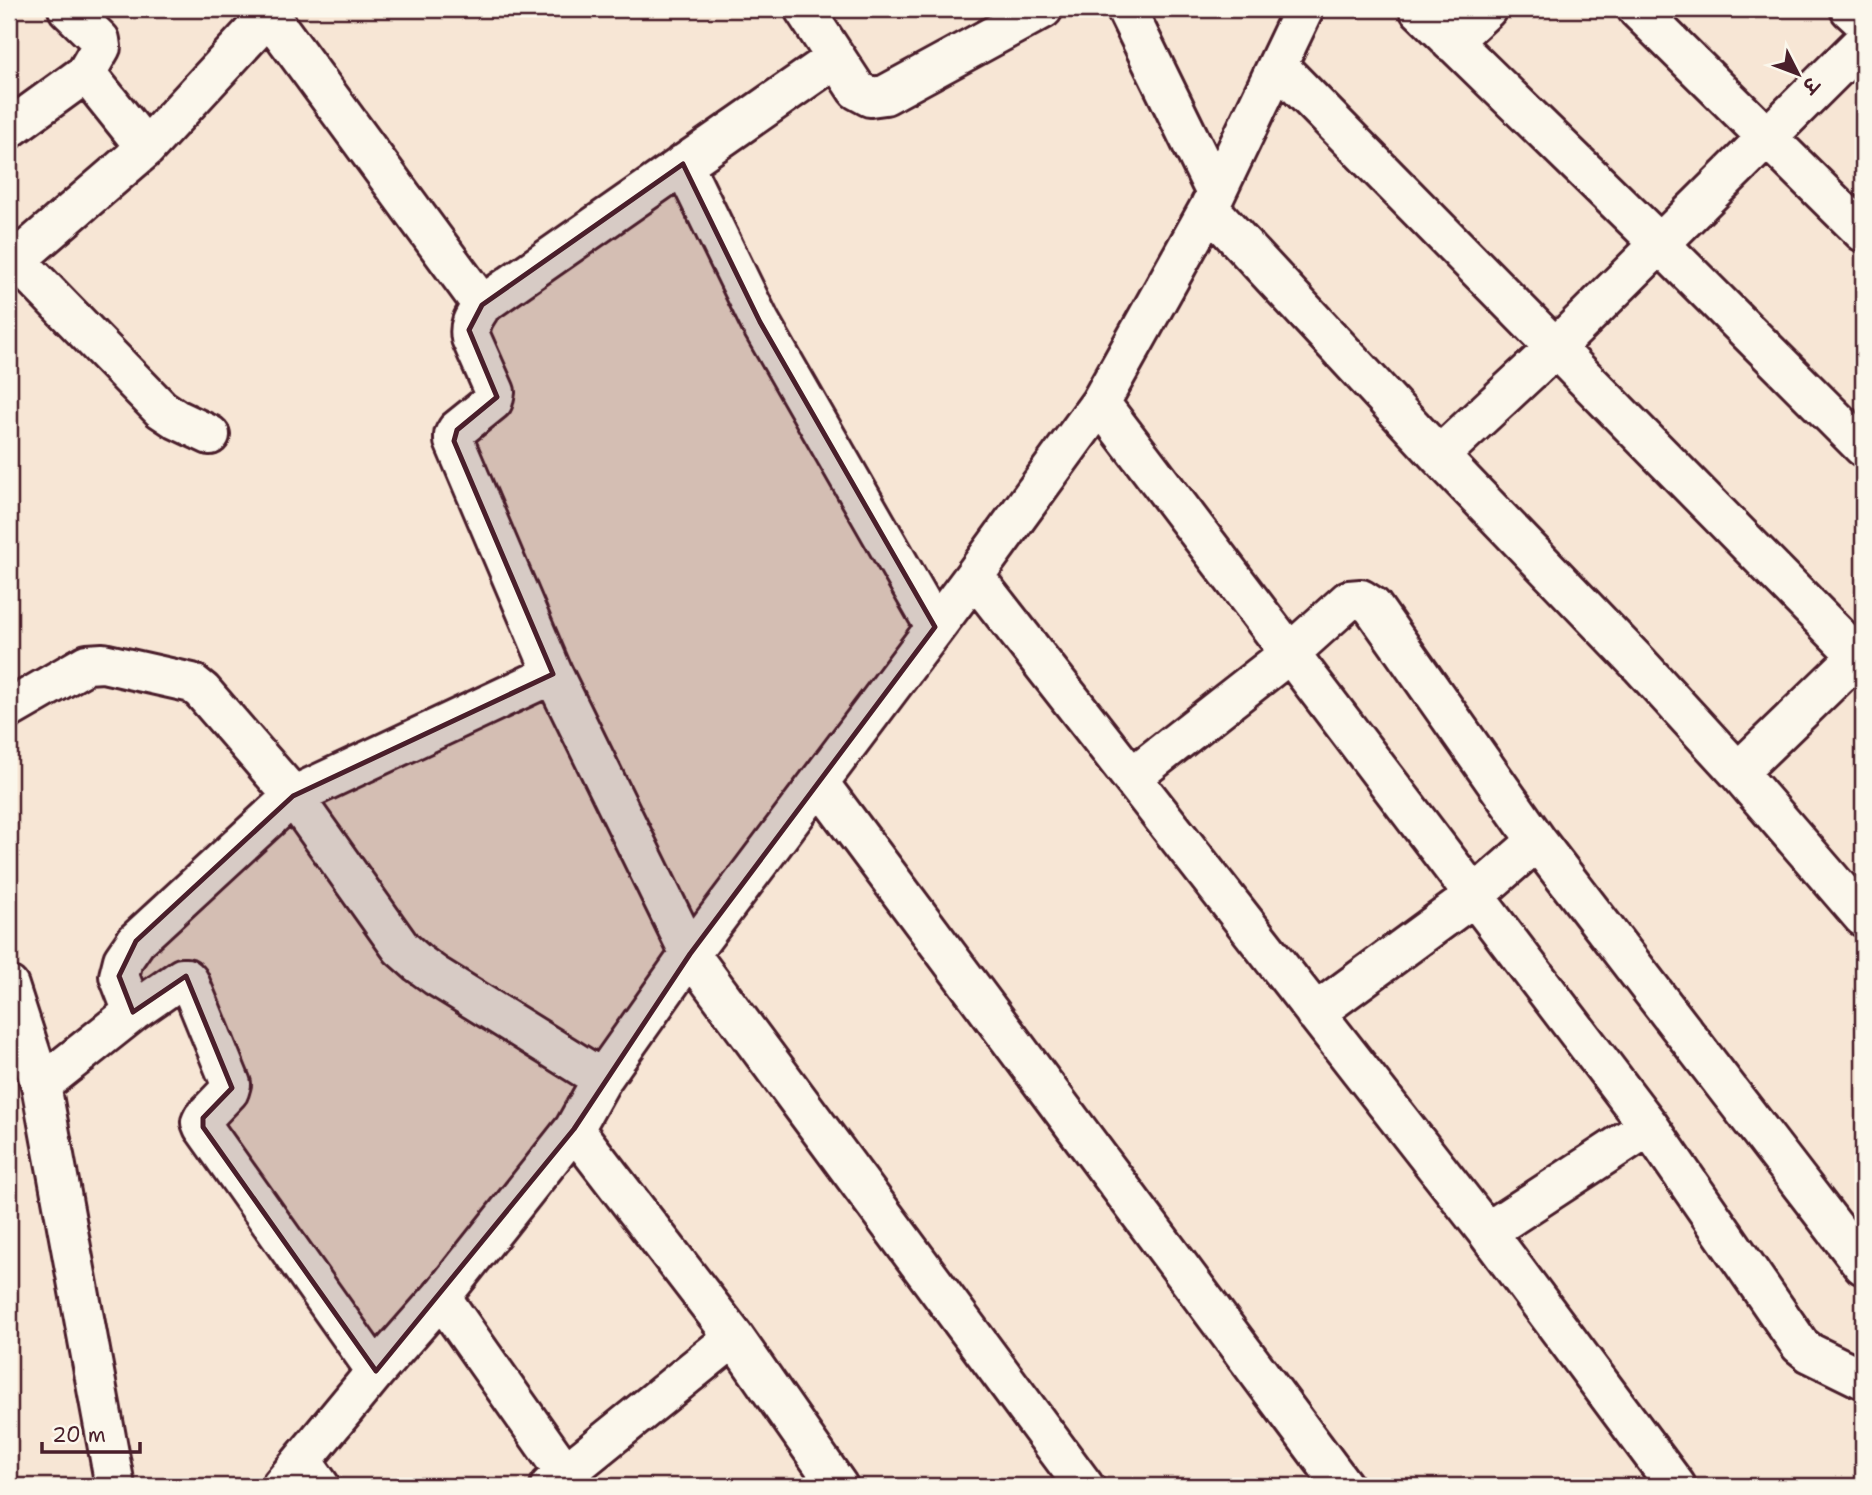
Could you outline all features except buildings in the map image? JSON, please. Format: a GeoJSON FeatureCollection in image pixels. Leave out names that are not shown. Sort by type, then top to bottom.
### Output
{"type":"FeatureCollection","features":[{"type":"Feature","properties":{"kind":"street"},"geometry":{"type":"LineString","coordinates":[[9,129],[86,73],[101,47],[100,40],[68,9]]}},
{"type":"Feature","properties":{"kind":"street"},"geometry":{"type":"LineString","coordinates":[[804,9],[857,90],[870,97],[885,95],[1043,9]]}},
{"type":"Feature","properties":{"kind":"street"},"geometry":{"type":"LineString","coordinates":[[1126,9],[1213,200],[1439,456],[1640,665],[1738,772],[1856,891]]}},
{"type":"Feature","properties":{"kind":"street"},"geometry":{"type":"LineString","coordinates":[[301,1478],[376,1371],[441,1297],[574,1129],[602,1079],[691,954],[1100,403],[1213,200],[1304,9]]}},
{"type":"Feature","properties":{"kind":"street"},"geometry":{"type":"LineString","coordinates":[[1419,9],[1660,243],[1863,447]]}},
{"type":"Feature","properties":{"kind":"street"},"geometry":{"type":"LineString","coordinates":[[1451,42],[1487,9]]}},
{"type":"Feature","properties":{"kind":"street"},"geometry":{"type":"LineString","coordinates":[[1637,9],[1863,232]]}},
{"type":"Feature","properties":{"kind":"street"},"geometry":{"type":"LineString","coordinates":[[1850,9],[1863,21]]}},
{"type":"Feature","properties":{"kind":"street"},"geometry":{"type":"LineString","coordinates":[[210,435],[161,409],[12,263],[146,148],[268,12],[482,305]]}},
{"type":"Feature","properties":{"kind":"street"},"geometry":{"type":"LineString","coordinates":[[1439,456],[1556,347],[1863,42]]}},
{"type":"Feature","properties":{"kind":"street"},"geometry":{"type":"LineString","coordinates":[[836,58],[482,305],[469,330],[495,397],[457,430],[454,441],[554,674],[691,954],[1084,1486]]}},
{"type":"Feature","properties":{"kind":"street"},"geometry":{"type":"LineString","coordinates":[[1278,66],[1862,656],[1738,772]]}},
{"type":"Feature","properties":{"kind":"street"},"geometry":{"type":"LineString","coordinates":[[86,73],[146,148]]}},
{"type":"Feature","properties":{"kind":"street"},"geometry":{"type":"LineString","coordinates":[[683,164],[760,322],[935,627]]}},
{"type":"Feature","properties":{"kind":"street"},"geometry":{"type":"LineString","coordinates":[[1100,403],[1649,1126],[1800,1345],[1810,1353],[1863,1379]]}},
{"type":"Feature","properties":{"kind":"street"},"geometry":{"type":"LineString","coordinates":[[974,576],[1487,1232],[1676,1486]]}},
{"type":"Feature","properties":{"kind":"street"},"geometry":{"type":"LineString","coordinates":[[1132,777],[1290,653],[1349,600],[1361,599],[1372,606],[1537,841],[1863,1265]]}},
{"type":"Feature","properties":{"kind":"street"},"geometry":{"type":"LineString","coordinates":[[9,709],[87,664],[103,663],[192,683],[202,691],[293,796],[401,948],[418,963],[602,1079]]}},
{"type":"Feature","properties":{"kind":"street"},"geometry":{"type":"LineString","coordinates":[[133,1012],[119,976],[123,960],[136,941],[293,796],[554,674]]}},
{"type":"Feature","properties":{"kind":"street"},"geometry":{"type":"LineString","coordinates":[[819,783],[1343,1486]]}},
{"type":"Feature","properties":{"kind":"street"},"geometry":{"type":"LineString","coordinates":[[1315,1013],[1474,896],[1537,841]]}},
{"type":"Feature","properties":{"kind":"street"},"geometry":{"type":"LineString","coordinates":[[41,1085],[133,1012],[182,978],[186,978],[231,1084],[229,1091],[203,1118],[203,1127],[376,1371]]}},
{"type":"Feature","properties":{"kind":"street"},"geometry":{"type":"LineString","coordinates":[[9,986],[41,1085],[115,1486]]}},
{"type":"Feature","properties":{"kind":"street"},"geometry":{"type":"LineString","coordinates":[[1487,1232],[1649,1126]]}},
{"type":"Feature","properties":{"kind":"street"},"geometry":{"type":"LineString","coordinates":[[574,1129],[734,1337],[838,1486]]}},
{"type":"Feature","properties":{"kind":"street"},"geometry":{"type":"LineString","coordinates":[[441,1297],[563,1482],[734,1337]]}},
{"type":"Feature","properties":{"kind":"highlighted area"},"geometry":{"type":"Polygon","coordinates":[[[683,164],[760,322],[935,627],[690,954],[574,1129],[376,1371],[203,1127],[203,1118],[232,1088],[186,976],[133,1012],[119,976],[136,941],[293,796],[553,674],[454,441],[457,430],[497,397],[469,330],[482,305],[683,164]]]}}]}
